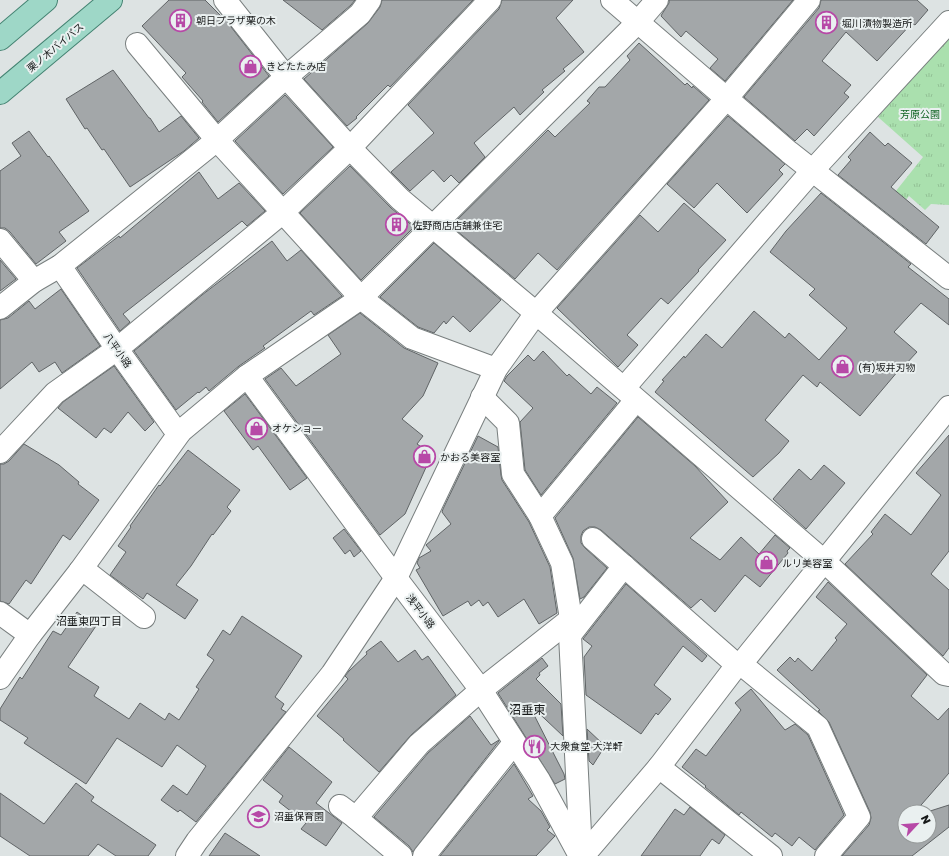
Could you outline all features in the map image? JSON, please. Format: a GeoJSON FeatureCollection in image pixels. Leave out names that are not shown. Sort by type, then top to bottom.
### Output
{"type":"FeatureCollection","features":[{"type":"Feature","properties":{"kind":"main road"},"geometry":{"type":"LineString","coordinates":[[0,40],[46,0]]}},
{"type":"Feature","properties":{"kind":"main road","name":"栗ノ木バイパス"},"geometry":{"type":"LineString","coordinates":[[0,93],[110,0]]}},
{"type":"Feature","properties":{"kind":"street"},"geometry":{"type":"LineString","coordinates":[[225,0],[286,77],[350,148],[400,199],[536,313],[824,561],[944,674],[949,675]]}},
{"type":"Feature","properties":{"kind":"street"},"geometry":{"type":"LineString","coordinates":[[0,308],[34,281],[60,266],[217,140],[286,77],[360,14],[370,0]]}},
{"type":"Feature","properties":{"kind":"street"},"geometry":{"type":"LineString","coordinates":[[0,452],[55,393],[117,349],[282,213],[350,148],[490,0]]}},
{"type":"Feature","properties":{"kind":"street"},"geometry":{"type":"LineString","coordinates":[[612,0],[812,171],[949,278]]}},
{"type":"Feature","properties":{"kind":"street"},"geometry":{"type":"LineString","coordinates":[[0,678],[30,635],[80,571],[181,431],[247,376],[361,298],[638,22],[657,0]]}},
{"type":"Feature","properties":{"kind":"street"},"geometry":{"type":"LineString","coordinates":[[187,856],[197,841],[332,674],[396,578],[496,369],[536,313],[727,98],[809,0]]}},
{"type":"Feature","properties":{"kind":"street"},"geometry":{"type":"LineString","coordinates":[[540,516],[630,394],[812,171],[949,22]]}},
{"type":"Feature","properties":{"kind":"street"},"geometry":{"type":"LineString","coordinates":[[137,44],[217,140],[361,298],[412,338],[496,369]]}},
{"type":"Feature","properties":{"kind":"street"},"geometry":{"type":"LineString","coordinates":[[0,240],[34,281]]}},
{"type":"Feature","properties":{"kind":"street","name":"八平小路"},"geometry":{"type":"LineString","coordinates":[[60,266],[173,427],[181,431]]}},
{"type":"Feature","properties":{"kind":"street","name":"浅平小路"},"geometry":{"type":"LineString","coordinates":[[247,376],[396,578],[481,690],[539,780],[581,856]]}},
{"type":"Feature","properties":{"kind":"street"},"geometry":{"type":"LineString","coordinates":[[482,397],[508,423],[513,474],[540,516],[562,563],[571,627],[581,856]]}},
{"type":"Feature","properties":{"kind":"street"},"geometry":{"type":"LineString","coordinates":[[581,856],[659,767],[739,664],[949,407]]}},
{"type":"Feature","properties":{"kind":"street"},"geometry":{"type":"LineString","coordinates":[[593,538],[739,664],[818,727],[859,817],[826,856]]}},
{"type":"Feature","properties":{"kind":"street"},"geometry":{"type":"LineString","coordinates":[[401,856],[348,812],[419,744],[481,690],[571,627],[624,566]]}},
{"type":"Feature","properties":{"kind":"street"},"geometry":{"type":"LineString","coordinates":[[80,571],[89,574],[144,617]]}},
{"type":"Feature","properties":{"kind":"street"},"geometry":{"type":"LineString","coordinates":[[0,612],[30,635]]}},
{"type":"Feature","properties":{"kind":"street"},"geometry":{"type":"LineString","coordinates":[[424,856],[514,743]]}},
{"type":"Feature","properties":{"kind":"street"},"geometry":{"type":"LineString","coordinates":[[659,767],[771,856]]}},
{"type":"Feature","properties":{"kind":"green space","name":"芳原公園"},"geometry":{"type":"Polygon","coordinates":[[[949,34],[949,205],[931,204],[925,210],[909,196],[895,214],[884,206],[923,157],[878,117],[949,34]]]}},
{"type":"Feature","properties":{"kind":"building"},"geometry":{"type":"Polygon","coordinates":[[[169,0],[205,0],[228,23],[269,76],[218,122],[202,102],[203,101],[182,77],[186,73],[142,26],[169,0]]]}},
{"type":"Feature","properties":{"kind":"building"},"geometry":{"type":"Polygon","coordinates":[[[283,0],[355,0],[322,30],[283,0]]]}},
{"type":"Feature","properties":{"kind":"building"},"geometry":{"type":"Polygon","coordinates":[[[382,0],[473,0],[390,87],[388,85],[356,117],[357,118],[347,126],[304,79],[368,23],[380,7],[382,0]]]}},
{"type":"Feature","properties":{"kind":"building"},"geometry":{"type":"Polygon","coordinates":[[[502,0],[573,0],[556,18],[584,52],[563,69],[565,71],[542,90],[544,92],[520,115],[514,107],[474,143],[485,157],[459,183],[451,175],[444,182],[433,170],[410,191],[391,172],[434,133],[408,105],[499,9],[502,0]]]}},
{"type":"Feature","properties":{"kind":"building"},"geometry":{"type":"Polygon","coordinates":[[[669,0],[793,0],[725,81],[710,68],[718,59],[686,31],[681,37],[661,16],[669,3],[669,0]]]}},
{"type":"Feature","properties":{"kind":"building"},"geometry":{"type":"Polygon","coordinates":[[[821,0],[917,0],[928,10],[915,25],[912,23],[877,61],[846,32],[822,61],[851,85],[844,93],[849,97],[814,136],[807,129],[795,141],[744,97],[819,8],[821,0]]]}},
{"type":"Feature","properties":{"kind":"building"},"geometry":{"type":"Polygon","coordinates":[[[639,43],[685,85],[687,83],[692,88],[693,86],[709,100],[557,270],[538,253],[515,279],[451,226],[548,130],[555,137],[590,103],[587,101],[599,87],[605,87],[630,60],[627,56],[639,43]]]}},
{"type":"Feature","properties":{"kind":"building"},"geometry":{"type":"Polygon","coordinates":[[[113,70],[159,132],[181,116],[199,138],[184,151],[130,187],[104,149],[102,150],[87,128],[85,129],[66,99],[113,70]]]}},
{"type":"Feature","properties":{"kind":"building"},"geometry":{"type":"Polygon","coordinates":[[[285,95],[333,147],[283,194],[235,141],[285,95]]]}},
{"type":"Feature","properties":{"kind":"building"},"geometry":{"type":"Polygon","coordinates":[[[728,116],[785,164],[779,170],[783,174],[747,213],[717,183],[694,208],[667,184],[728,116]]]}},
{"type":"Feature","properties":{"kind":"building"},"geometry":{"type":"Polygon","coordinates":[[[29,131],[89,211],[59,232],[66,241],[36,264],[10,232],[5,228],[0,228],[0,171],[21,156],[12,143],[29,131]]]}},
{"type":"Feature","properties":{"kind":"building"},"geometry":{"type":"Polygon","coordinates":[[[870,132],[885,146],[888,143],[912,163],[891,187],[939,227],[926,244],[838,175],[851,160],[848,157],[870,132]]]}},
{"type":"Feature","properties":{"kind":"building"},"geometry":{"type":"Polygon","coordinates":[[[350,166],[391,208],[414,227],[361,280],[300,213],[350,166]]]}},
{"type":"Feature","properties":{"kind":"building"},"geometry":{"type":"Polygon","coordinates":[[[199,172],[218,199],[239,183],[265,211],[247,226],[242,221],[123,314],[130,322],[120,331],[77,268],[119,236],[120,238],[199,172]]]}},
{"type":"Feature","properties":{"kind":"building"},"geometry":{"type":"Polygon","coordinates":[[[821,193],[911,264],[908,267],[949,299],[949,325],[921,303],[894,332],[917,352],[905,365],[904,364],[860,416],[820,382],[817,387],[803,375],[765,420],[789,441],[779,453],[753,477],[655,392],[664,381],[662,380],[684,356],[685,358],[706,334],[722,348],[754,311],[785,338],[789,333],[819,360],[847,328],[809,295],[815,289],[770,252],[786,231],[821,193]]]}},
{"type":"Feature","properties":{"kind":"building"},"geometry":{"type":"Polygon","coordinates":[[[684,203],[726,240],[668,304],[661,298],[627,335],[638,345],[618,367],[557,308],[640,215],[658,232],[684,203]]]}},
{"type":"Feature","properties":{"kind":"building"},"geometry":{"type":"Polygon","coordinates":[[[272,241],[287,261],[301,250],[342,296],[314,315],[311,311],[263,346],[265,348],[239,366],[209,391],[206,387],[176,410],[134,351],[202,295],[272,241]]]}},
{"type":"Feature","properties":{"kind":"building"},"geometry":{"type":"Polygon","coordinates":[[[434,243],[501,300],[470,332],[453,316],[446,324],[444,321],[434,333],[418,327],[380,297],[434,243]]]}},
{"type":"Feature","properties":{"kind":"building"},"geometry":{"type":"Polygon","coordinates":[[[0,260],[16,279],[0,291],[0,260]]]}},
{"type":"Feature","properties":{"kind":"building"},"geometry":{"type":"Polygon","coordinates":[[[61,289],[100,346],[62,373],[55,362],[39,372],[32,362],[0,389],[0,320],[8,318],[29,301],[35,309],[61,289]]]}},
{"type":"Feature","properties":{"kind":"building"},"geometry":{"type":"Polygon","coordinates":[[[360,313],[404,348],[438,363],[423,396],[402,419],[423,436],[417,444],[432,454],[405,514],[380,535],[265,379],[281,368],[296,386],[341,354],[328,335],[360,313]]]}},
{"type":"Feature","properties":{"kind":"building"},"geometry":{"type":"Polygon","coordinates":[[[543,351],[567,376],[569,374],[591,394],[597,387],[617,403],[541,495],[525,470],[520,422],[533,408],[504,381],[528,355],[534,361],[543,351]]]}},
{"type":"Feature","properties":{"kind":"building"},"geometry":{"type":"Polygon","coordinates":[[[114,366],[154,422],[145,431],[128,412],[111,433],[104,428],[96,438],[58,408],[63,402],[114,366]]]}},
{"type":"Feature","properties":{"kind":"building","name":"オケショー"},"geometry":{"type":"Polygon","coordinates":[[[245,394],[307,478],[290,490],[258,446],[253,450],[224,411],[245,394]]]}},
{"type":"Feature","properties":{"kind":"building"},"geometry":{"type":"Polygon","coordinates":[[[638,417],[695,466],[728,502],[690,538],[720,560],[741,537],[759,554],[775,535],[790,548],[787,551],[788,553],[760,587],[745,575],[715,612],[701,599],[691,608],[601,530],[595,527],[589,527],[583,531],[581,543],[607,568],[584,597],[580,599],[573,558],[555,518],[638,417]]]}},
{"type":"Feature","properties":{"kind":"building"},"geometry":{"type":"Polygon","coordinates":[[[949,435],[949,551],[931,574],[949,590],[949,648],[943,656],[845,564],[873,534],[871,532],[885,514],[911,535],[941,495],[916,473],[949,435]]]}},
{"type":"Feature","properties":{"kind":"building"},"geometry":{"type":"Polygon","coordinates":[[[478,436],[498,447],[502,480],[529,522],[550,567],[557,613],[539,624],[524,599],[498,617],[488,602],[483,606],[479,600],[471,606],[468,601],[443,616],[416,570],[420,568],[417,563],[419,558],[431,551],[426,545],[451,524],[442,512],[478,436]]]}},
{"type":"Feature","properties":{"kind":"building"},"geometry":{"type":"Polygon","coordinates":[[[24,444],[59,465],[79,482],[78,484],[99,500],[70,540],[63,535],[31,584],[26,580],[9,604],[0,601],[0,464],[4,464],[9,461],[24,444]]]}},
{"type":"Feature","properties":{"kind":"building"},"geometry":{"type":"Polygon","coordinates":[[[188,450],[240,490],[227,507],[231,511],[213,535],[212,534],[191,566],[176,585],[198,600],[185,619],[147,593],[143,599],[110,575],[126,552],[118,546],[131,527],[130,526],[159,485],[160,486],[188,450]]]}},
{"type":"Feature","properties":{"kind":"building"},"geometry":{"type":"Polygon","coordinates":[[[824,465],[845,483],[806,529],[773,499],[799,469],[811,480],[824,465]]]}},
{"type":"Feature","properties":{"kind":"building"},"geometry":{"type":"Polygon","coordinates":[[[344,529],[361,551],[354,557],[350,550],[345,554],[333,538],[344,529]]]}},
{"type":"Feature","properties":{"kind":"building"},"geometry":{"type":"Polygon","coordinates":[[[828,582],[927,675],[911,696],[938,720],[949,708],[949,773],[922,804],[897,804],[897,844],[927,844],[912,856],[842,856],[869,825],[871,818],[870,812],[829,722],[818,711],[820,710],[777,670],[790,657],[795,662],[798,658],[812,671],[837,640],[835,638],[847,624],[816,597],[828,582]]]}},
{"type":"Feature","properties":{"kind":"building"},"geometry":{"type":"Polygon","coordinates":[[[626,584],[707,656],[702,662],[683,646],[654,685],[671,699],[658,715],[656,713],[641,734],[586,695],[584,657],[592,646],[583,639],[626,584]]]}},
{"type":"Feature","properties":{"kind":"building"},"geometry":{"type":"Polygon","coordinates":[[[77,612],[96,626],[68,667],[99,687],[94,696],[129,719],[140,703],[165,720],[169,713],[179,720],[199,689],[196,687],[214,660],[207,655],[223,630],[230,635],[242,616],[302,656],[275,697],[284,704],[281,709],[286,712],[196,822],[180,810],[178,812],[161,800],[173,785],[187,795],[206,766],[177,745],[162,767],[117,738],[86,784],[24,743],[28,738],[0,720],[0,709],[20,677],[22,679],[53,631],[61,635],[77,612]]]}},
{"type":"Feature","properties":{"kind":"building"},"geometry":{"type":"Polygon","coordinates":[[[381,641],[398,662],[415,650],[422,660],[428,656],[456,695],[411,735],[379,772],[317,716],[348,679],[345,676],[349,671],[367,654],[366,652],[381,641]]]}},
{"type":"Feature","properties":{"kind":"building"},"geometry":{"type":"Polygon","coordinates":[[[542,658],[548,666],[539,673],[540,675],[536,679],[561,704],[563,736],[528,703],[564,774],[565,779],[555,784],[498,693],[542,658]]]}},
{"type":"Feature","properties":{"kind":"building"},"geometry":{"type":"Polygon","coordinates":[[[751,689],[785,730],[795,724],[808,735],[844,815],[815,850],[799,837],[792,846],[775,833],[772,837],[741,812],[739,815],[682,767],[696,749],[706,756],[741,710],[735,703],[751,689]]]}},
{"type":"Feature","properties":{"kind":"building"},"geometry":{"type":"Polygon","coordinates":[[[470,716],[491,745],[499,741],[413,852],[409,846],[374,817],[428,753],[470,716]]]}},
{"type":"Feature","properties":{"kind":"building"},"geometry":{"type":"Polygon","coordinates":[[[587,729],[605,746],[593,765],[589,761],[587,729]]]}},
{"type":"Feature","properties":{"kind":"building"},"geometry":{"type":"Polygon","coordinates":[[[289,747],[332,782],[316,803],[342,823],[326,846],[301,829],[306,823],[279,802],[283,796],[263,780],[289,747]]]}},
{"type":"Feature","properties":{"kind":"building"},"geometry":{"type":"Polygon","coordinates":[[[514,764],[533,796],[528,799],[541,811],[550,827],[547,830],[555,836],[536,856],[440,856],[514,764]]]}},
{"type":"Feature","properties":{"kind":"building"},"geometry":{"type":"Polygon","coordinates":[[[76,783],[94,797],[91,801],[156,845],[148,856],[116,856],[98,844],[88,856],[30,856],[0,836],[0,793],[44,824],[76,783]]]}},
{"type":"Feature","properties":{"kind":"building"},"geometry":{"type":"Polygon","coordinates":[[[949,805],[949,827],[937,836],[937,809],[949,805]]]}},
{"type":"Feature","properties":{"kind":"building"},"geometry":{"type":"Polygon","coordinates":[[[690,807],[725,835],[719,844],[712,839],[700,856],[641,856],[675,809],[684,815],[690,807]]]}},
{"type":"Feature","properties":{"kind":"building"},"geometry":{"type":"Polygon","coordinates":[[[225,833],[260,856],[209,856],[225,833]]]}},
{"type":"Feature","properties":{"kind":"place","name":"朝日プラザ栗の木"},"geometry":{"type":"Point","coordinates":[180,20]}},
{"type":"Feature","properties":{"kind":"place","name":"堀川漬物製造所"},"geometry":{"type":"Point","coordinates":[827,23]}},
{"type":"Feature","properties":{"kind":"place","name":"きどたたみ店"},"geometry":{"type":"Point","coordinates":[251,66]}},
{"type":"Feature","properties":{"kind":"place","name":"佐野商店店舗兼住宅"},"geometry":{"type":"Point","coordinates":[396,225]}},
{"type":"Feature","properties":{"kind":"place","name":"(有)坂井刃物"},"geometry":{"type":"Point","coordinates":[843,367]}},
{"type":"Feature","properties":{"kind":"place","name":"オケショー"},"geometry":{"type":"Point","coordinates":[257,428]}},
{"type":"Feature","properties":{"kind":"place","name":"かおる美容室"},"geometry":{"type":"Point","coordinates":[424,457]}},
{"type":"Feature","properties":{"kind":"place","name":"ルリ美容室"},"geometry":{"type":"Point","coordinates":[767,563]}},
{"type":"Feature","properties":{"kind":"place","name":"大衆食堂 大洋軒"},"geometry":{"type":"Point","coordinates":[535,746]}},
{"type":"Feature","properties":{"kind":"place","name":"沼垂保育園"},"geometry":{"type":"Point","coordinates":[258,816]}},
{"type":"Feature","properties":{"kind":"district","name":"沼垂東四丁目"},"geometry":{"type":"Point","coordinates":[89,621]}},
{"type":"Feature","properties":{"kind":"district","name":"沼垂東"},"geometry":{"type":"Point","coordinates":[527,710]}}]}
